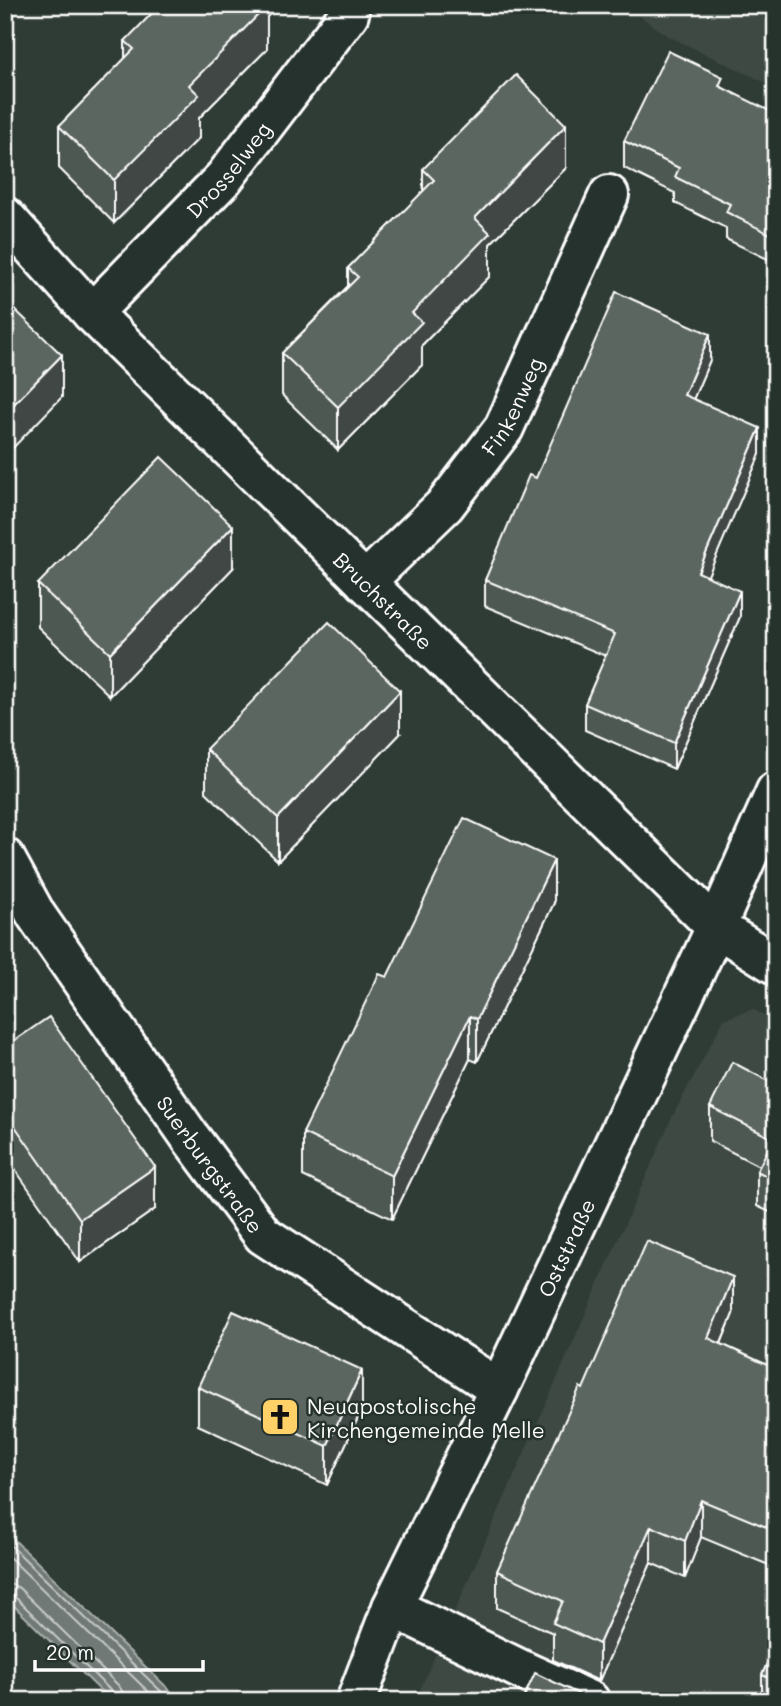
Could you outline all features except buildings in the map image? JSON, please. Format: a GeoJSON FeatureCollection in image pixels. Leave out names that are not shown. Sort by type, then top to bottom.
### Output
{"type":"FeatureCollection","features":[{"type":"Feature","properties":{"kind":"street","name":"Drosselweg"},"geometry":{"type":"LineString","coordinates":[[92,313],[224,178],[349,14]]}},
{"type":"Feature","properties":{"kind":"street","name":"Finkenweg"},"geometry":{"type":"LineString","coordinates":[[365,582],[445,505],[504,428],[609,195]]}},
{"type":"Feature","properties":{"kind":"street","name":"Bruchstraße"},"geometry":{"type":"LineString","coordinates":[[5,217],[92,313],[716,927],[776,965]]}},
{"type":"Feature","properties":{"kind":"street","name":"Oststraße"},"geometry":{"type":"LineString","coordinates":[[356,1701],[392,1607],[499,1389],[716,927],[776,791]]}},
{"type":"Feature","properties":{"kind":"street","name":"Suerburgstraße"},"geometry":{"type":"LineString","coordinates":[[5,858],[36,915],[190,1137],[263,1235],[499,1389]]}},
{"type":"Feature","properties":{"kind":"street"},"geometry":{"type":"LineString","coordinates":[[392,1607],[590,1701]]}},
{"type":"Feature","properties":{"kind":"shaded area"},"geometry":{"type":"Polygon","coordinates":[[[624,5],[776,5],[776,88],[668,36],[624,5]]]}},
{"type":"Feature","properties":{"kind":"shaded area"},"geometry":{"type":"Polygon","coordinates":[[[753,1009],[776,1023],[776,1701],[415,1701],[672,1117],[724,1019],[753,1009]]]}},
{"type":"Feature","properties":{"kind":"water"},"geometry":{"type":"Polygon","coordinates":[[[5,1531],[181,1701],[111,1701],[5,1597],[5,1531]]]}},
{"type":"Feature","properties":{"kind":"place","name":"Neuapostolische Kirchengemeinde Melle"},"geometry":{"type":"Point","coordinates":[280,1417]}}]}
